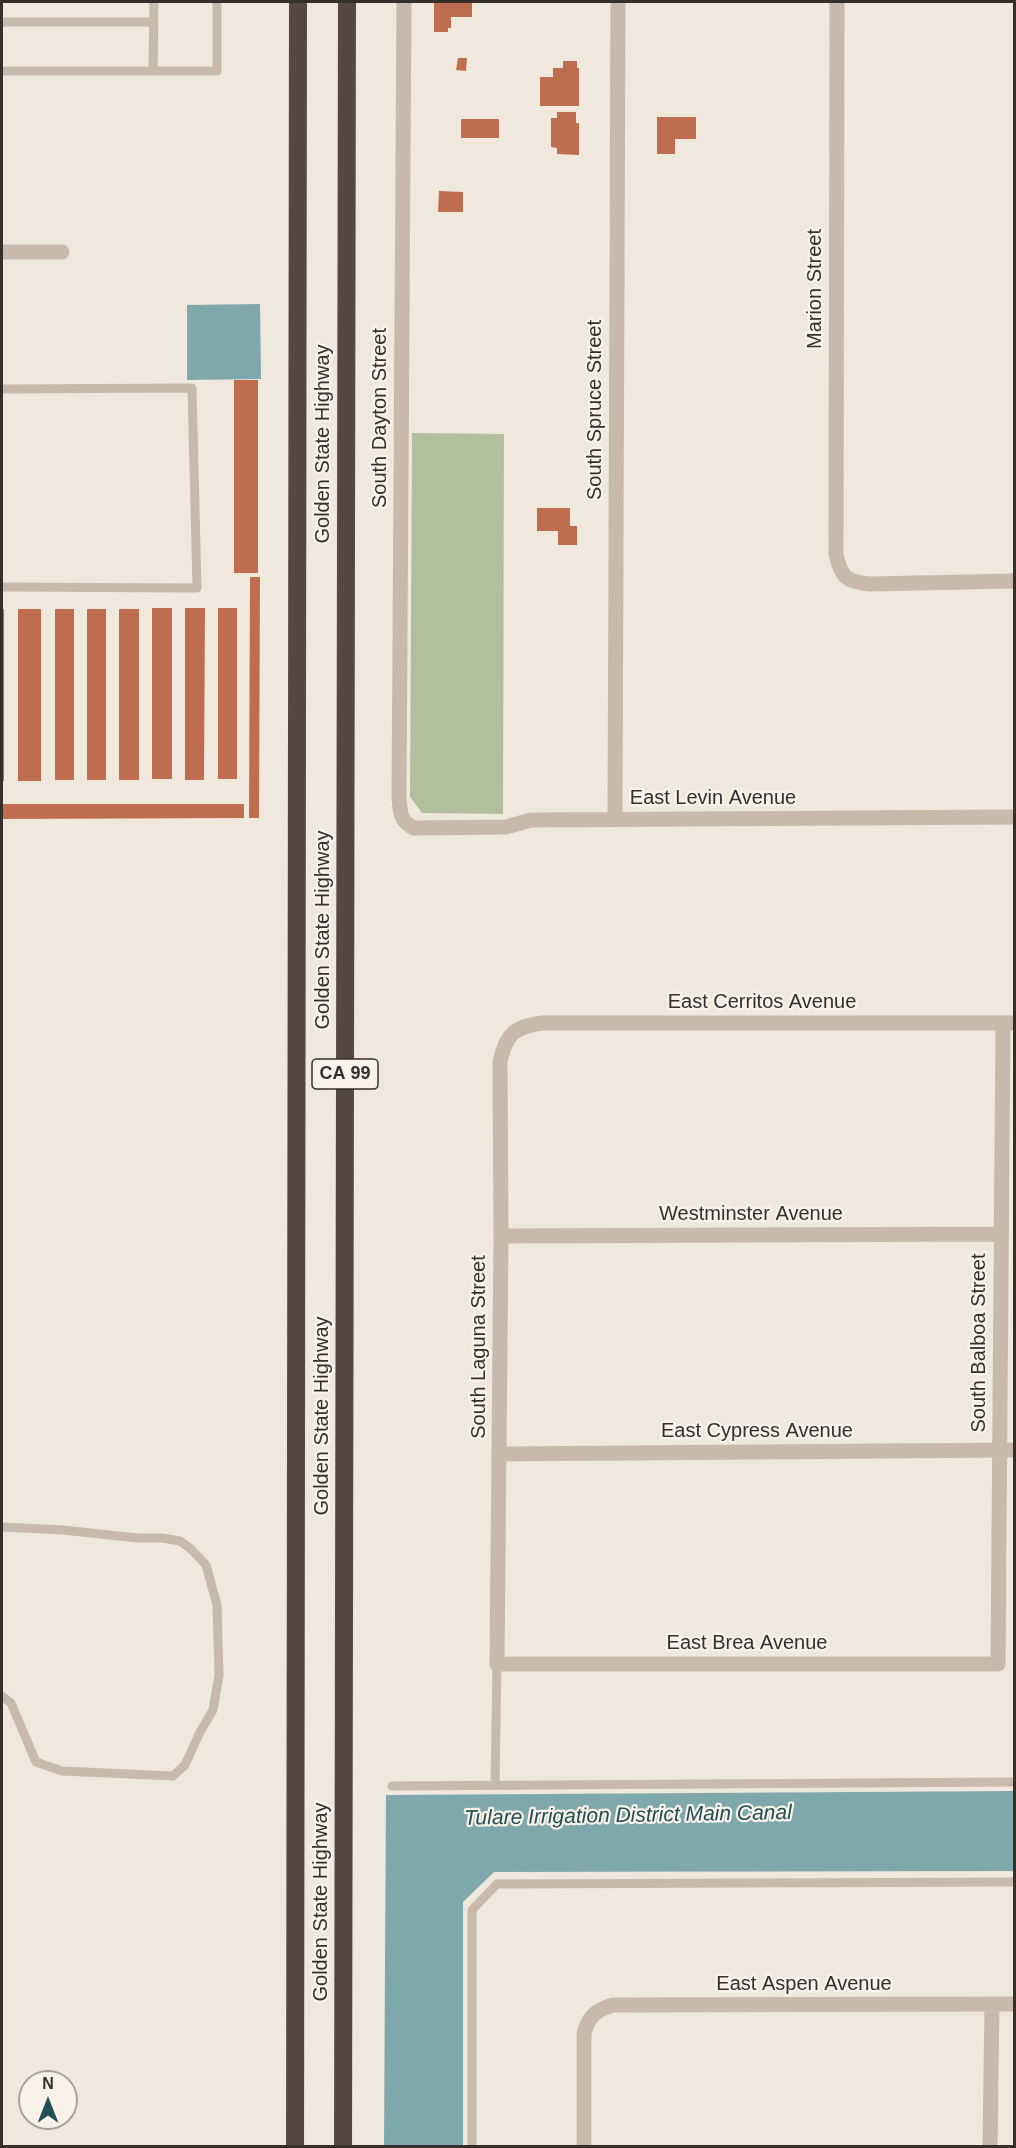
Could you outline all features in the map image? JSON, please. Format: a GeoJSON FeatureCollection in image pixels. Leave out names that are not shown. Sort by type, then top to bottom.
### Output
{"type":"FeatureCollection","features":[{"type":"Feature","properties":{"kind":"highway"},"geometry":{"type":"LineString","coordinates":[[289,2],[298,23]]}},
{"type":"Feature","properties":{"kind":"highway","name":"Golden State Highway"},"geometry":{"type":"LineString","coordinates":[[295,2146],[298,2]]}},
{"type":"Feature","properties":{"kind":"highway","name":"Golden State Highway"},"geometry":{"type":"LineString","coordinates":[[343,2146],[347,2]]}},
{"type":"Feature","properties":{"kind":"street","name":"South Dayton Street"},"geometry":{"type":"LineString","coordinates":[[404,2],[399,797],[402,818],[406,825],[414,828]]}},
{"type":"Feature","properties":{"kind":"street","name":"South Spruce Street"},"geometry":{"type":"LineString","coordinates":[[615,819],[618,2]]}},
{"type":"Feature","properties":{"kind":"street","name":"Marion Street"},"geometry":{"type":"LineString","coordinates":[[837,2],[836,554],[843,575],[854,583],[1014,581]]}},
{"type":"Feature","properties":{"kind":"street"},"geometry":{"type":"LineString","coordinates":[[2,252],[62,252]]}},
{"type":"Feature","properties":{"kind":"street","name":"East Levin Avenue"},"geometry":{"type":"LineString","coordinates":[[414,828],[506,827],[531,820],[1014,817]]}},
{"type":"Feature","properties":{"kind":"street","name":"East Cerritos Avenue"},"geometry":{"type":"LineString","coordinates":[[512,1033],[524,1026],[542,1023],[1009,1023]]}},
{"type":"Feature","properties":{"kind":"street","name":"South Balboa Street"},"geometry":{"type":"LineString","coordinates":[[998,1664],[1007,1451],[1001,1234],[1009,1023]]}},
{"type":"Feature","properties":{"kind":"street","name":"South Laguna Street"},"geometry":{"type":"LineString","coordinates":[[497,1664],[501,1236],[500,1062],[503,1046],[512,1033]]}},
{"type":"Feature","properties":{"kind":"street","name":"Westminster Avenue"},"geometry":{"type":"LineString","coordinates":[[501,1236],[1001,1234]]}},
{"type":"Feature","properties":{"kind":"street","name":"East Cypress Avenue"},"geometry":{"type":"LineString","coordinates":[[499,1454],[1007,1451]]}},
{"type":"Feature","properties":{"kind":"street","name":"East Brea Avenue"},"geometry":{"type":"LineString","coordinates":[[497,1664],[998,1664]]}},
{"type":"Feature","properties":{"kind":"street"},"geometry":{"type":"LineString","coordinates":[[990,2146],[992,2004]]}},
{"type":"Feature","properties":{"kind":"street","name":"East Aspen Avenue"},"geometry":{"type":"LineString","coordinates":[[584,2146],[584,2032],[594,2012],[613,2005],[1014,2004]]}},
{"type":"Feature","properties":{"kind":"lane"},"geometry":{"type":"LineString","coordinates":[[153,2],[153,71]]}},
{"type":"Feature","properties":{"kind":"lane"},"geometry":{"type":"LineString","coordinates":[[2,71],[217,71],[217,2]]}},
{"type":"Feature","properties":{"kind":"lane"},"geometry":{"type":"LineString","coordinates":[[2,22],[154,22]]}},
{"type":"Feature","properties":{"kind":"lane"},"geometry":{"type":"LineString","coordinates":[[2,389],[192,388],[197,588],[2,587]]}},
{"type":"Feature","properties":{"kind":"lane"},"geometry":{"type":"LineString","coordinates":[[2,1527],[180,1541],[206,1565],[217,1605],[219,1675],[213,1710],[185,1765],[173,1776],[62,1771],[36,1762],[11,1703],[2,1696]]}},
{"type":"Feature","properties":{"kind":"lane"},"geometry":{"type":"LineString","coordinates":[[495,1784],[497,1664]]}},
{"type":"Feature","properties":{"kind":"lane"},"geometry":{"type":"LineString","coordinates":[[392,1786],[1014,1782]]}},
{"type":"Feature","properties":{"kind":"lane"},"geometry":{"type":"LineString","coordinates":[[472,2146],[472,1910],[497,1884],[1014,1882]]}},
{"type":"Feature","properties":{"kind":"green space"},"geometry":{"type":"Polygon","coordinates":[[[412,433],[504,434],[503,814],[422,813],[410,797],[412,433]]]}},
{"type":"Feature","properties":{"kind":"water"},"geometry":{"type":"Polygon","coordinates":[[[260,304],[261,379],[187,380],[187,305],[260,304]]]}},
{"type":"Feature","properties":{"kind":"water","name":"Tulare Irrigation District Main Canal"},"geometry":{"type":"Polygon","coordinates":[[[1014,1791],[1014,1871],[494,1872],[463,1902],[463,2146],[384,2146],[386,1795],[1014,1791]]]}},
{"type":"Feature","properties":{"kind":"building"},"geometry":{"type":"Polygon","coordinates":[[[434,2],[472,2],[472,17],[451,17],[451,28],[448,28],[448,32],[434,32],[434,2]]]}},
{"type":"Feature","properties":{"kind":"building"},"geometry":{"type":"Polygon","coordinates":[[[458,58],[467,58],[466,71],[456,70],[458,58]]]}},
{"type":"Feature","properties":{"kind":"building"},"geometry":{"type":"Polygon","coordinates":[[[563,61],[577,61],[579,106],[540,106],[540,77],[553,77],[553,68],[563,68],[563,61]]]}},
{"type":"Feature","properties":{"kind":"building"},"geometry":{"type":"Polygon","coordinates":[[[557,112],[576,112],[576,123],[579,123],[579,155],[557,154],[557,148],[551,147],[551,118],[557,118],[557,112]]]}},
{"type":"Feature","properties":{"kind":"building"},"geometry":{"type":"Polygon","coordinates":[[[657,117],[696,117],[696,139],[675,139],[675,154],[657,154],[657,117]]]}},
{"type":"Feature","properties":{"kind":"building"},"geometry":{"type":"Polygon","coordinates":[[[461,119],[499,119],[499,138],[461,138],[461,119]]]}},
{"type":"Feature","properties":{"kind":"building"},"geometry":{"type":"Polygon","coordinates":[[[439,191],[463,192],[463,212],[438,212],[439,191]]]}},
{"type":"Feature","properties":{"kind":"building"},"geometry":{"type":"Polygon","coordinates":[[[234,380],[258,380],[258,573],[234,573],[234,380]]]}},
{"type":"Feature","properties":{"kind":"building"},"geometry":{"type":"Polygon","coordinates":[[[537,508],[570,508],[570,526],[577,526],[577,545],[558,545],[558,531],[537,531],[537,508]]]}},
{"type":"Feature","properties":{"kind":"building"},"geometry":{"type":"Polygon","coordinates":[[[250,577],[260,577],[259,818],[249,818],[250,577]]]}},
{"type":"Feature","properties":{"kind":"building"},"geometry":{"type":"Polygon","coordinates":[[[152,608],[172,608],[172,779],[152,779],[152,608]]]}},
{"type":"Feature","properties":{"kind":"building"},"geometry":{"type":"Polygon","coordinates":[[[185,608],[205,608],[204,780],[185,780],[185,608]]]}},
{"type":"Feature","properties":{"kind":"building"},"geometry":{"type":"Polygon","coordinates":[[[218,608],[237,608],[237,779],[218,779],[218,608]]]}},
{"type":"Feature","properties":{"kind":"building"},"geometry":{"type":"Polygon","coordinates":[[[2,609],[4,609],[4,781],[2,781],[2,609]]]}},
{"type":"Feature","properties":{"kind":"building"},"geometry":{"type":"Polygon","coordinates":[[[18,609],[41,609],[41,781],[18,781],[18,609]]]}},
{"type":"Feature","properties":{"kind":"building"},"geometry":{"type":"Polygon","coordinates":[[[55,609],[74,609],[74,780],[55,780],[55,609]]]}},
{"type":"Feature","properties":{"kind":"building"},"geometry":{"type":"Polygon","coordinates":[[[87,609],[106,609],[106,780],[87,780],[87,609]]]}},
{"type":"Feature","properties":{"kind":"building"},"geometry":{"type":"Polygon","coordinates":[[[119,609],[139,609],[139,780],[119,780],[119,609]]]}},
{"type":"Feature","properties":{"kind":"building"},"geometry":{"type":"Polygon","coordinates":[[[2,804],[244,804],[244,818],[2,819],[2,804]]]}}]}
